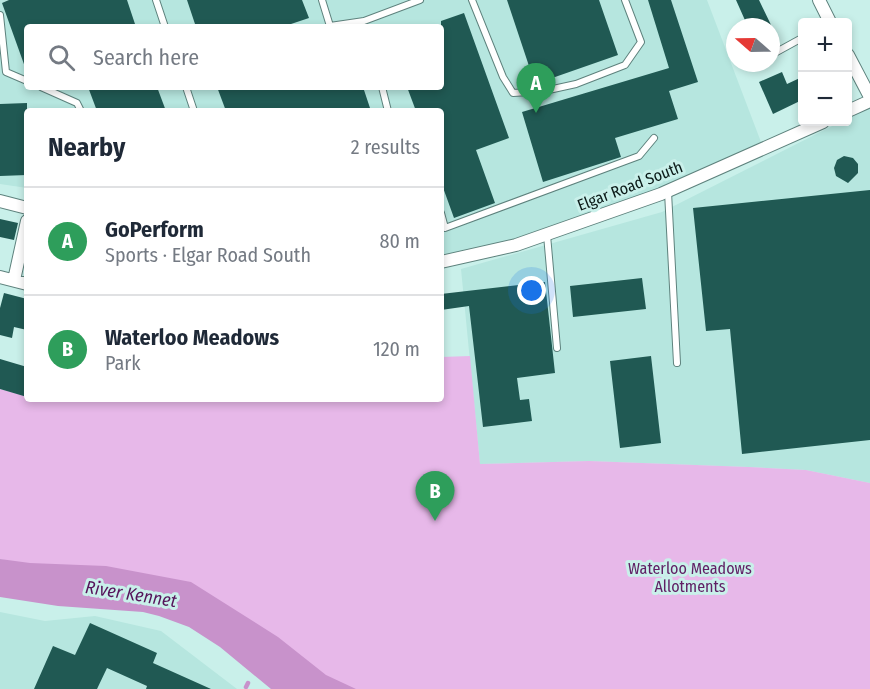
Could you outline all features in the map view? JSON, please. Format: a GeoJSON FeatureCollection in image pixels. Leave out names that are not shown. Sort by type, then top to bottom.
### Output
{"type":"FeatureCollection","features":[{"type":"Feature","properties":{"kind":"street"},"geometry":{"type":"LineString","coordinates":[[819,0],[828,18]]}},
{"type":"Feature","properties":{"kind":"street"},"geometry":{"type":"LineString","coordinates":[[852,63],[870,99],[852,109]]}},
{"type":"Feature","properties":{"kind":"street","name":"Elgar Road South"},"geometry":{"type":"LineString","coordinates":[[444,261],[516,245],[668,191],[815,126]]}},
{"type":"Feature","properties":{"kind":"street"},"geometry":{"type":"LineString","coordinates":[[0,201],[24,207]]}},
{"type":"Feature","properties":{"kind":"street"},"geometry":{"type":"LineString","coordinates":[[14,280],[24,235]]}},
{"type":"Feature","properties":{"kind":"street"},"geometry":{"type":"LineString","coordinates":[[0,277],[24,283]]}},
{"type":"Feature","properties":{"kind":"lane"},"geometry":{"type":"LineString","coordinates":[[156,0],[164,24]]}},
{"type":"Feature","properties":{"kind":"lane"},"geometry":{"type":"LineString","coordinates":[[322,0],[329,24]]}},
{"type":"Feature","properties":{"kind":"lane"},"geometry":{"type":"LineString","coordinates":[[365,24],[420,0]]}},
{"type":"Feature","properties":{"kind":"lane"},"geometry":{"type":"LineString","coordinates":[[472,0],[503,77],[513,93],[544,91],[576,84],[625,65],[641,42],[626,0]]}},
{"type":"Feature","properties":{"kind":"lane"},"geometry":{"type":"LineString","coordinates":[[0,15],[6,72],[24,80]]}},
{"type":"Feature","properties":{"kind":"lane"},"geometry":{"type":"LineString","coordinates":[[780,50],[798,40]]}},
{"type":"Feature","properties":{"kind":"lane"},"geometry":{"type":"LineString","coordinates":[[48,90],[77,103],[80,108]]}},
{"type":"Feature","properties":{"kind":"lane"},"geometry":{"type":"LineString","coordinates":[[187,90],[193,108]]}},
{"type":"Feature","properties":{"kind":"lane"},"geometry":{"type":"LineString","coordinates":[[383,90],[387,108]]}},
{"type":"Feature","properties":{"kind":"lane"},"geometry":{"type":"LineString","coordinates":[[444,224],[445,228],[639,156],[654,138]]}},
{"type":"Feature","properties":{"kind":"lane"},"geometry":{"type":"LineString","coordinates":[[668,191],[677,363]]}},
{"type":"Feature","properties":{"kind":"lane"},"geometry":{"type":"LineString","coordinates":[[547,234],[557,348]]}},
{"type":"Feature","properties":{"kind":"shaded area"},"geometry":{"type":"Polygon","coordinates":[[[0,0],[707,0],[726,50],[726,72],[734,72],[761,142],[652,197],[511,246],[444,258],[444,108],[24,108],[24,188],[0,184],[0,0]]]}},
{"type":"Feature","properties":{"kind":"shaded area"},"geometry":{"type":"Polygon","coordinates":[[[870,106],[870,483],[806,470],[749,467],[589,461],[480,464],[461,269],[662,212],[832,126],[852,126],[852,116],[870,106]]]}},
{"type":"Feature","properties":{"kind":"shaded area"},"geometry":{"type":"Polygon","coordinates":[[[0,612],[45,621],[95,616],[161,631],[237,689],[0,689],[0,612]]]}},
{"type":"Feature","properties":{"kind":"green space","name":"Waterloo Meadows Allotments"},"geometry":{"type":"Polygon","coordinates":[[[470,356],[480,464],[589,461],[749,467],[806,470],[870,483],[870,689],[338,689],[196,586],[28,567],[0,559],[0,389],[24,395],[24,402],[444,402],[444,357],[470,356]]]}},
{"type":"Feature","properties":{"kind":"water","name":"River Kennet"},"geometry":{"type":"Polygon","coordinates":[[[0,559],[30,563],[106,566],[191,582],[278,637],[326,675],[356,689],[271,689],[220,647],[189,627],[159,616],[143,612],[58,606],[0,597],[0,559]]]}},
{"type":"Feature","properties":{"kind":"building"},"geometry":{"type":"Polygon","coordinates":[[[9,0],[127,0],[135,24],[24,24],[24,64],[2,3],[9,0]]]}},
{"type":"Feature","properties":{"kind":"building"},"geometry":{"type":"Polygon","coordinates":[[[187,0],[302,0],[309,18],[291,24],[195,24],[187,0]]]}},
{"type":"Feature","properties":{"kind":"building"},"geometry":{"type":"Polygon","coordinates":[[[507,0],[599,0],[618,55],[535,84],[507,0]]]}},
{"type":"Feature","properties":{"kind":"building"},"geometry":{"type":"Polygon","coordinates":[[[648,0],[671,0],[698,82],[669,91],[678,119],[615,138],[621,157],[543,182],[522,112],[669,68],[648,0]]]}},
{"type":"Feature","properties":{"kind":"building"},"geometry":{"type":"Polygon","coordinates":[[[736,0],[759,0],[768,18],[744,18],[736,0]]]}},
{"type":"Feature","properties":{"kind":"building"},"geometry":{"type":"Polygon","coordinates":[[[464,13],[509,138],[476,150],[495,203],[454,218],[444,190],[444,108],[415,108],[408,90],[444,90],[444,24],[441,24],[441,21],[464,13]]]}},
{"type":"Feature","properties":{"kind":"building"},"geometry":{"type":"Polygon","coordinates":[[[782,72],[787,84],[798,79],[798,102],[773,114],[759,82],[782,72]]]}},
{"type":"Feature","properties":{"kind":"building"},"geometry":{"type":"Polygon","coordinates":[[[89,90],[158,90],[165,108],[96,108],[89,90]]]}},
{"type":"Feature","properties":{"kind":"building"},"geometry":{"type":"Polygon","coordinates":[[[218,90],[364,90],[370,108],[225,108],[218,90]]]}},
{"type":"Feature","properties":{"kind":"building"},"geometry":{"type":"Polygon","coordinates":[[[27,103],[27,108],[24,108],[24,175],[0,176],[0,104],[27,103]]]}},
{"type":"Feature","properties":{"kind":"building"},"geometry":{"type":"Polygon","coordinates":[[[844,156],[853,158],[858,164],[858,173],[848,183],[836,176],[834,168],[837,160],[844,156]]]}},
{"type":"Feature","properties":{"kind":"building"},"geometry":{"type":"Polygon","coordinates":[[[870,190],[870,440],[742,454],[730,329],[706,331],[693,208],[870,190]]]}},
{"type":"Feature","properties":{"kind":"building"},"geometry":{"type":"Polygon","coordinates":[[[0,219],[18,223],[14,240],[0,237],[0,219]]]}},
{"type":"Feature","properties":{"kind":"building"},"geometry":{"type":"Polygon","coordinates":[[[642,278],[646,309],[573,317],[570,286],[642,278]]]}},
{"type":"Feature","properties":{"kind":"building"},"geometry":{"type":"Polygon","coordinates":[[[545,282],[555,373],[517,378],[520,400],[529,399],[532,421],[483,427],[469,306],[444,310],[444,294],[545,282]]]}},
{"type":"Feature","properties":{"kind":"building"},"geometry":{"type":"Polygon","coordinates":[[[4,293],[24,298],[24,329],[14,327],[12,338],[0,335],[0,308],[4,293]]]}},
{"type":"Feature","properties":{"kind":"building"},"geometry":{"type":"Polygon","coordinates":[[[651,356],[661,443],[620,448],[610,361],[651,356]]]}},
{"type":"Feature","properties":{"kind":"building"},"geometry":{"type":"Polygon","coordinates":[[[0,359],[24,366],[24,396],[0,389],[0,359]]]}},
{"type":"Feature","properties":{"kind":"building"},"geometry":{"type":"Polygon","coordinates":[[[90,623],[157,653],[153,663],[211,689],[146,689],[147,686],[107,668],[97,689],[34,689],[53,646],[75,655],[90,623]]]}},
{"type":"Feature","properties":{"kind":"waterway"},"geometry":{"type":"LineString","coordinates":[[246,687],[248,683]]}},
{"type":"Feature","properties":{"kind":"place","name":"GoPerform"},"geometry":{"type":"Point","coordinates":[536,113]}},
{"type":"Feature","properties":{"kind":"place","name":"Waterloo Meadows"},"geometry":{"type":"Point","coordinates":[435,521]}}]}
